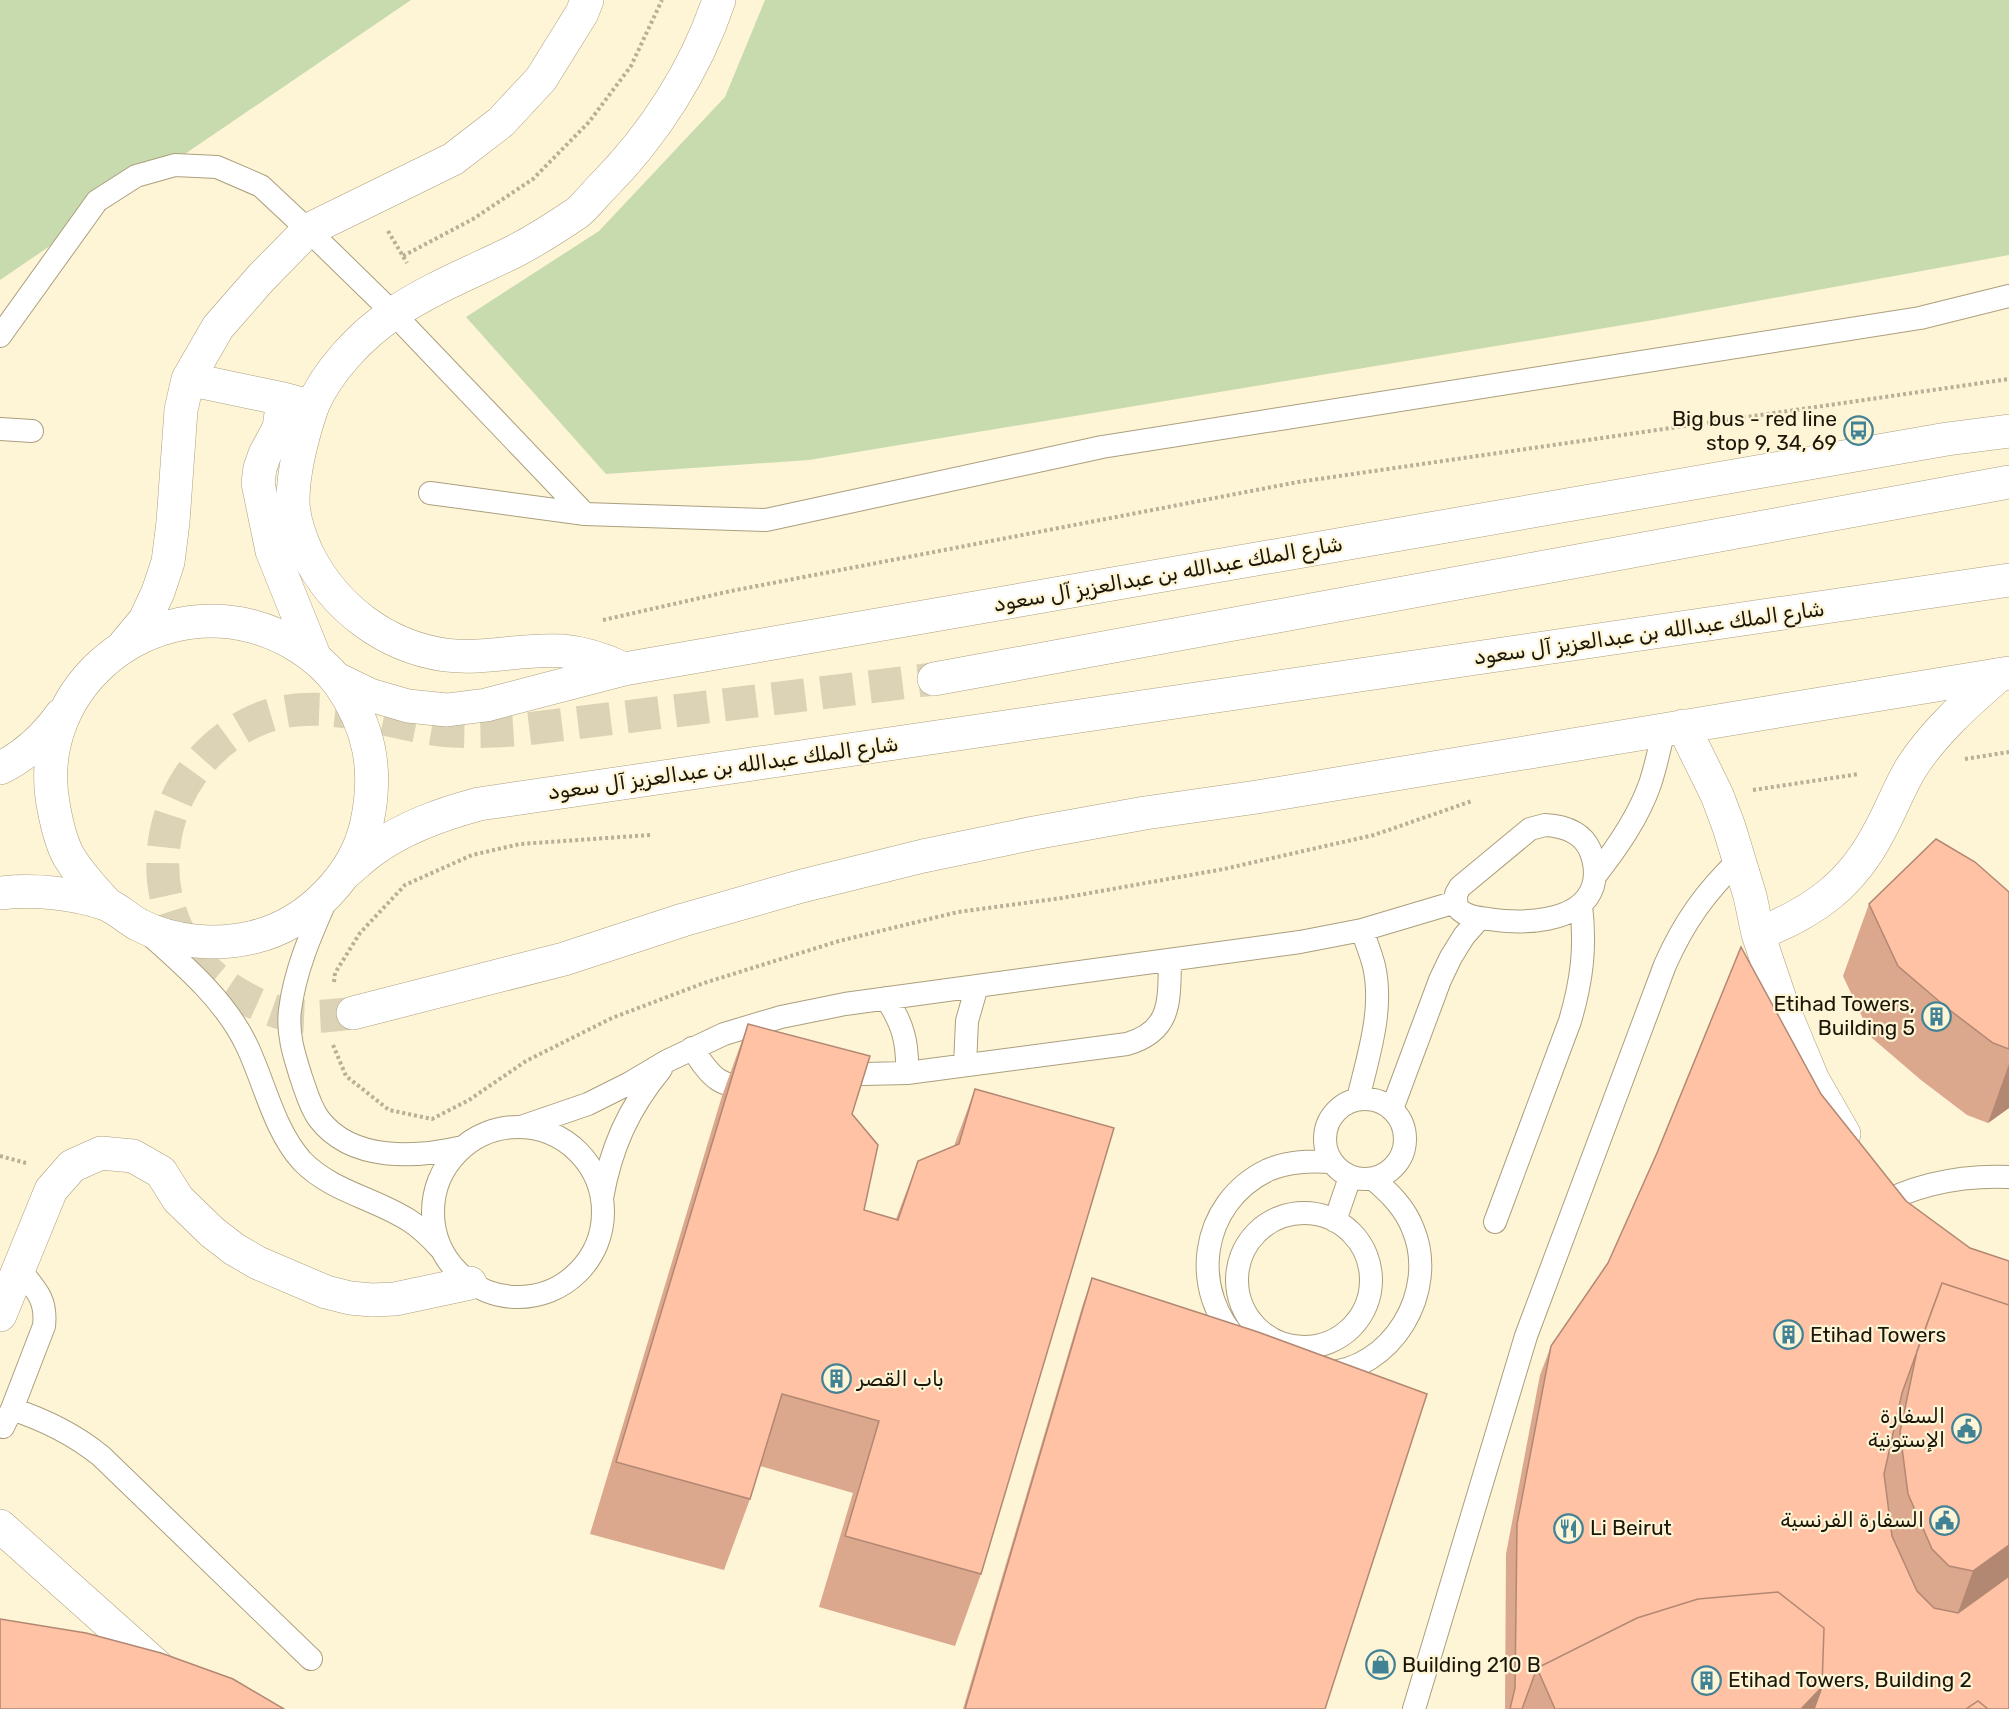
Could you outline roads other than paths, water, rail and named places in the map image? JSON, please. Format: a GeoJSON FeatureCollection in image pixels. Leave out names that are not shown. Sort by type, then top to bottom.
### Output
{"type":"FeatureCollection","features":[{"type":"Feature","properties":{"kind":"street"},"geometry":{"type":"LineString","coordinates":[[0,768],[52,728],[84,681],[125,644],[145,620],[168,562],[181,410],[188,379],[218,327],[260,279],[308,230],[453,159],[501,122],[541,79],[582,13],[587,0]]}},
{"type":"Feature","properties":{"kind":"street"},"geometry":{"type":"LineString","coordinates":[[325,668],[272,550],[258,483],[265,454],[279,428],[298,403],[317,394],[338,364],[393,313],[518,249],[578,212],[626,163],[672,99],[710,28],[719,0]]}},
{"type":"Feature","properties":{"kind":"street"},"geometry":{"type":"LineString","coordinates":[[188,379],[298,403]]}},
{"type":"Feature","properties":{"kind":"street"},"geometry":{"type":"LineString","coordinates":[[298,403],[292,503],[296,525],[315,569],[343,605],[361,620],[400,642],[444,655],[481,656],[562,651],[605,660],[624,669]]}},
{"type":"Feature","properties":{"kind":"street","name":"شارع الملك عبدالله بن عبدالعزيز آل سعود"},"geometry":{"type":"LineString","coordinates":[[325,668],[370,695],[408,706],[447,710],[486,705],[624,669],[1923,443],[2009,431]]}},
{"type":"Feature","properties":{"kind":"street"},"geometry":{"type":"LineString","coordinates":[[934,679],[2009,482]]}},
{"type":"Feature","properties":{"kind":"street","name":"شارع الملك عبدالله بن عبدالعزيز آل سعود"},"geometry":{"type":"LineString","coordinates":[[108,905],[141,926],[169,936],[198,942],[227,942],[256,936],[284,926],[300,915],[374,849],[442,814],[479,804],[2009,580]]}},
{"type":"Feature","properties":{"kind":"street"},"geometry":{"type":"LineString","coordinates":[[125,644],[151,632],[179,624],[236,622],[264,629],[291,641],[325,668],[350,699],[362,723],[370,748],[373,774],[372,801],[366,827],[357,851],[337,882]]}},
{"type":"Feature","properties":{"kind":"street"},"geometry":{"type":"LineString","coordinates":[[353,1013],[564,959],[683,920],[802,886],[923,856],[1034,833],[2004,674]]}},
{"type":"Feature","properties":{"kind":"street"},"geometry":{"type":"LineString","coordinates":[[1758,934],[1789,922],[1817,905],[1842,884],[1863,859],[1880,831],[1911,768],[1944,726],[1967,703],[2004,674]]}},
{"type":"Feature","properties":{"kind":"street"},"geometry":{"type":"LineString","coordinates":[[69,704],[57,733],[51,764],[51,795],[57,826],[69,856],[86,882],[108,905]]}},
{"type":"Feature","properties":{"kind":"street"},"geometry":{"type":"LineString","coordinates":[[1674,728],[1717,795],[1740,859],[1758,934],[1783,1008],[1813,1080],[1874,1175],[1917,1221]]}},
{"type":"Feature","properties":{"kind":"street"},"geometry":{"type":"LineString","coordinates":[[0,893],[43,892],[108,905]]}},
{"type":"Feature","properties":{"kind":"street"},"geometry":{"type":"LineString","coordinates":[[0,1315],[51,1190],[72,1166],[101,1153],[134,1156],[161,1172],[178,1199],[189,1211],[234,1249],[258,1263],[326,1292],[350,1298],[395,1299],[471,1283]]}},
{"type":"Feature","properties":{"kind":"street"},"geometry":{"type":"LineString","coordinates":[[0,1526],[205,1709]]}},
{"type":"Feature","properties":{"kind":"lane"},"geometry":{"type":"LineString","coordinates":[[0,336],[97,201],[136,176],[176,165],[217,167],[261,186],[308,230],[393,313],[585,514]]}},
{"type":"Feature","properties":{"kind":"lane"},"geometry":{"type":"LineString","coordinates":[[430,493],[585,514],[766,520],[1102,447],[1909,320],[2009,296]]}},
{"type":"Feature","properties":{"kind":"lane"},"geometry":{"type":"LineString","coordinates":[[0,429],[32,431]]}},
{"type":"Feature","properties":{"kind":"lane"},"geometry":{"type":"LineString","coordinates":[[1596,876],[1594,860],[1588,845],[1576,833],[1562,826],[1545,825],[1530,829],[1466,882],[1456,894],[1456,902],[1465,913],[1480,918],[1521,921],[1544,919],[1567,913],[1581,905],[1591,892],[1596,876],[1617,848],[1635,817],[1674,728]]}},
{"type":"Feature","properties":{"kind":"lane"},"geometry":{"type":"LineString","coordinates":[[1414,1709],[1526,1336],[1665,965],[1678,935],[1695,908],[1716,882],[1740,859]]}},
{"type":"Feature","properties":{"kind":"lane"},"geometry":{"type":"LineString","coordinates":[[337,882],[304,948],[290,1011],[293,1054],[309,1101],[329,1130],[360,1147],[411,1155],[429,1154],[463,1146],[490,1132],[521,1127],[566,1113],[620,1089],[692,1048],[724,1034],[781,1017],[886,998],[1300,942],[1362,930],[1456,902]]}},
{"type":"Feature","properties":{"kind":"lane"},"geometry":{"type":"LineString","coordinates":[[1495,1222],[1570,1021],[1578,993],[1583,964],[1584,934],[1581,905]]}},
{"type":"Feature","properties":{"kind":"lane"},"geometry":{"type":"LineString","coordinates":[[1392,1109],[1440,980],[1455,950],[1480,918]]}},
{"type":"Feature","properties":{"kind":"lane"},"geometry":{"type":"LineString","coordinates":[[141,926],[202,984],[225,1012],[246,1043],[287,1140],[302,1161],[320,1177],[341,1189],[409,1220],[426,1233],[454,1268],[471,1283],[488,1292],[507,1297],[546,1292],[564,1284],[591,1256],[599,1237],[602,1199],[614,1148],[638,1100],[667,1061]]}},
{"type":"Feature","properties":{"kind":"lane"},"geometry":{"type":"LineString","coordinates":[[1358,1099],[1375,1025],[1377,1005],[1374,967],[1362,930]]}},
{"type":"Feature","properties":{"kind":"lane"},"geometry":{"type":"LineString","coordinates":[[814,1065],[840,1072],[907,1073],[1143,1040],[1156,1030],[1165,1016],[1169,1000],[1170,960]]}},
{"type":"Feature","properties":{"kind":"lane"},"geometry":{"type":"LineString","coordinates":[[965,1065],[967,1021],[977,986]]}},
{"type":"Feature","properties":{"kind":"lane"},"geometry":{"type":"LineString","coordinates":[[886,998],[897,1015],[905,1035],[908,1053],[907,1073]]}},
{"type":"Feature","properties":{"kind":"lane"},"geometry":{"type":"LineString","coordinates":[[692,1048],[713,1079],[724,1084],[743,1082],[777,1066]]}},
{"type":"Feature","properties":{"kind":"lane"},"geometry":{"type":"LineString","coordinates":[[1358,1099],[1382,1102],[1392,1109],[1402,1123],[1405,1140],[1401,1158],[1389,1171],[1374,1179],[1362,1180],[1350,1177],[1337,1169],[1331,1162],[1325,1147],[1325,1131],[1331,1116],[1343,1105],[1358,1099]]}},
{"type":"Feature","properties":{"kind":"lane"},"geometry":{"type":"LineString","coordinates":[[521,1127],[540,1130],[574,1148],[587,1163],[597,1180],[602,1199]]}},
{"type":"Feature","properties":{"kind":"lane"},"geometry":{"type":"LineString","coordinates":[[441,1249],[433,1218],[436,1186],[452,1158],[463,1146]]}},
{"type":"Feature","properties":{"kind":"lane"},"geometry":{"type":"LineString","coordinates":[[1256,1356],[1232,1335],[1211,1296],[1207,1276],[1212,1233],[1221,1214],[1234,1196],[1250,1182],[1268,1171],[1288,1164],[1309,1161],[1331,1162]]}},
{"type":"Feature","properties":{"kind":"lane"},"geometry":{"type":"LineString","coordinates":[[1852,1220],[1874,1175],[1936,1182],[1983,1176],[2009,1177]]}},
{"type":"Feature","properties":{"kind":"lane"},"geometry":{"type":"LineString","coordinates":[[1335,1221],[1350,1177]]}},
{"type":"Feature","properties":{"kind":"lane"},"geometry":{"type":"LineString","coordinates":[[1305,1373],[1327,1373],[1348,1369],[1385,1347],[1399,1331],[1410,1313],[1418,1293],[1421,1271],[1419,1250],[1413,1229],[1404,1210],[1374,1179]]}},
{"type":"Feature","properties":{"kind":"lane"},"geometry":{"type":"LineString","coordinates":[[1298,1213],[1317,1214],[1335,1221],[1351,1232],[1363,1247],[1369,1265],[1371,1284],[1367,1302],[1358,1320],[1345,1333],[1328,1342],[1309,1347],[1290,1345],[1272,1339],[1257,1327],[1245,1312],[1238,1294],[1237,1275],[1240,1256],[1263,1226],[1280,1217],[1298,1213]]}},
{"type":"Feature","properties":{"kind":"lane"},"geometry":{"type":"LineString","coordinates":[[20,1270],[37,1290],[43,1302],[45,1314],[44,1326],[8,1418],[37,1417],[81,1440],[101,1456],[311,1659]]}},
{"type":"Feature","properties":{"kind":"tunnel"},"geometry":{"type":"LineString","coordinates":[[353,1013],[299,1016],[281,1013],[257,1004],[212,976],[194,957],[175,925],[165,892],[163,857],[168,824],[181,791],[200,763],[225,738],[257,720],[302,709],[348,712],[440,730],[473,732],[527,729],[934,679]]}},
{"type":"Feature","properties":{"kind":"place","name":"Big bus - red line stop 9, 34, 69"},"geometry":{"type":"Point","coordinates":[1858,431]}},
{"type":"Feature","properties":{"kind":"place","name":"Etihad Towers, Building 5"},"geometry":{"type":"Point","coordinates":[1936,1016]}},
{"type":"Feature","properties":{"kind":"place","name":"Etihad Towers"},"geometry":{"type":"Point","coordinates":[1789,1335]}},
{"type":"Feature","properties":{"kind":"place","name":"باب القصر"},"geometry":{"type":"Point","coordinates":[836,1379]}},
{"type":"Feature","properties":{"kind":"place","name":"السفارة الإستونية"},"geometry":{"type":"Point","coordinates":[1966,1428]}},
{"type":"Feature","properties":{"kind":"place","name":"السفارة الفرنسية"},"geometry":{"type":"Point","coordinates":[1945,1520]}},
{"type":"Feature","properties":{"kind":"place","name":"Li Beirut"},"geometry":{"type":"Point","coordinates":[1569,1528]}},
{"type":"Feature","properties":{"kind":"place","name":"Building 210 B"},"geometry":{"type":"Point","coordinates":[1381,1665]}},
{"type":"Feature","properties":{"kind":"place","name":"Etihad Towers, Building 2"},"geometry":{"type":"Point","coordinates":[1707,1680]}}]}
